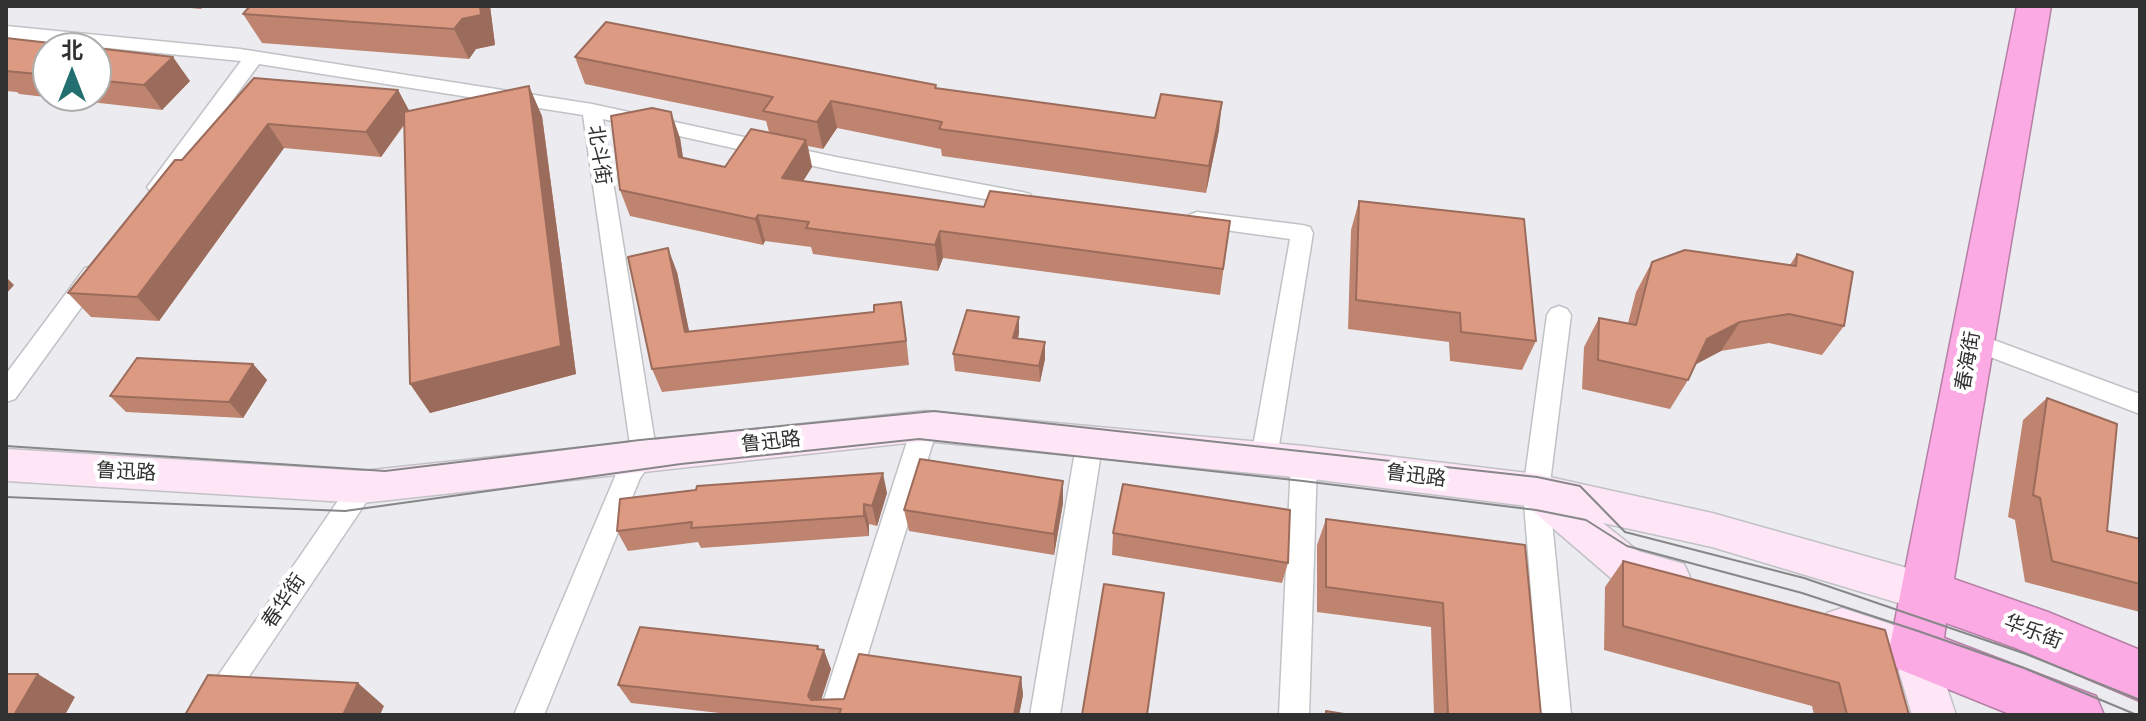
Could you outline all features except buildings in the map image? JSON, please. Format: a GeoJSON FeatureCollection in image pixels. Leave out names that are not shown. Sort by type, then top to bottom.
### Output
{"type":"FeatureCollection","features":[{"type":"Feature","properties":{"kind":"highway","name":"春海街"},"geometry":{"type":"LineString","coordinates":[[1915,651],[2034,6]]}},
{"type":"Feature","properties":{"kind":"highway","name":"华乐街"},"geometry":{"type":"LineString","coordinates":[[1925,592],[2030,629],[2140,676]]}},
{"type":"Feature","properties":{"kind":"highway"},"geometry":{"type":"LineString","coordinates":[[1915,651],[2077,715]]}},
{"type":"Feature","properties":{"kind":"main road","name":"鲁迅路"},"geometry":{"type":"LineString","coordinates":[[6,465],[362,487],[925,426],[1304,462],[1536,491],[1712,530],[1925,592]]}},
{"type":"Feature","properties":{"kind":"main road"},"geometry":{"type":"LineString","coordinates":[[1536,491],[1626,566],[1700,585]]}},
{"type":"Feature","properties":{"kind":"main road"},"geometry":{"type":"LineString","coordinates":[[1811,616],[1915,651]]}},
{"type":"Feature","properties":{"kind":"main road","name":"春海街"},"geometry":{"type":"LineString","coordinates":[[1915,651],[1934,715]]}},
{"type":"Feature","properties":{"kind":"street","name":"北斗街"},"geometry":{"type":"LineString","coordinates":[[6,32],[254,57],[592,110],[644,455]]}},
{"type":"Feature","properties":{"kind":"street"},"geometry":{"type":"LineString","coordinates":[[144,206],[254,57]]}},
{"type":"Feature","properties":{"kind":"street"},"geometry":{"type":"LineString","coordinates":[[592,110],[836,164],[1038,201]]}},
{"type":"Feature","properties":{"kind":"street"},"geometry":{"type":"LineString","coordinates":[[1178,218],[1302,233],[1264,458]]}},
{"type":"Feature","properties":{"kind":"street"},"geometry":{"type":"LineString","coordinates":[[6,392],[107,256]]}},
{"type":"Feature","properties":{"kind":"street"},"geometry":{"type":"LineString","coordinates":[[1556,715],[1536,491],[1559,315]]}},
{"type":"Feature","properties":{"kind":"street"},"geometry":{"type":"LineString","coordinates":[[1972,341],[2140,404]]}},
{"type":"Feature","properties":{"kind":"street"},"geometry":{"type":"LineString","coordinates":[[834,715],[925,426]]}},
{"type":"Feature","properties":{"kind":"street"},"geometry":{"type":"LineString","coordinates":[[1045,715],[1090,440]]}},
{"type":"Feature","properties":{"kind":"street"},"geometry":{"type":"LineString","coordinates":[[529,715],[630,472],[644,455]]}},
{"type":"Feature","properties":{"kind":"street"},"geometry":{"type":"LineString","coordinates":[[1294,715],[1304,462]]}},
{"type":"Feature","properties":{"kind":"street","name":"春华街"},"geometry":{"type":"LineString","coordinates":[[206,715],[362,487]]}},
{"type":"Feature","properties":{"kind":"tram line"},"geometry":{"type":"LineString","coordinates":[[6,446],[385,471],[640,440],[934,411],[1537,477],[1580,486],[1625,532],[1804,578],[2026,654],[2140,700]]}},
{"type":"Feature","properties":{"kind":"tram line"},"geometry":{"type":"LineString","coordinates":[[6,497],[345,511],[681,464],[919,439],[1303,481],[1536,510],[1586,520],[1627,546],[1802,593],[1918,631],[2024,668],[2137,715]]}}]}
